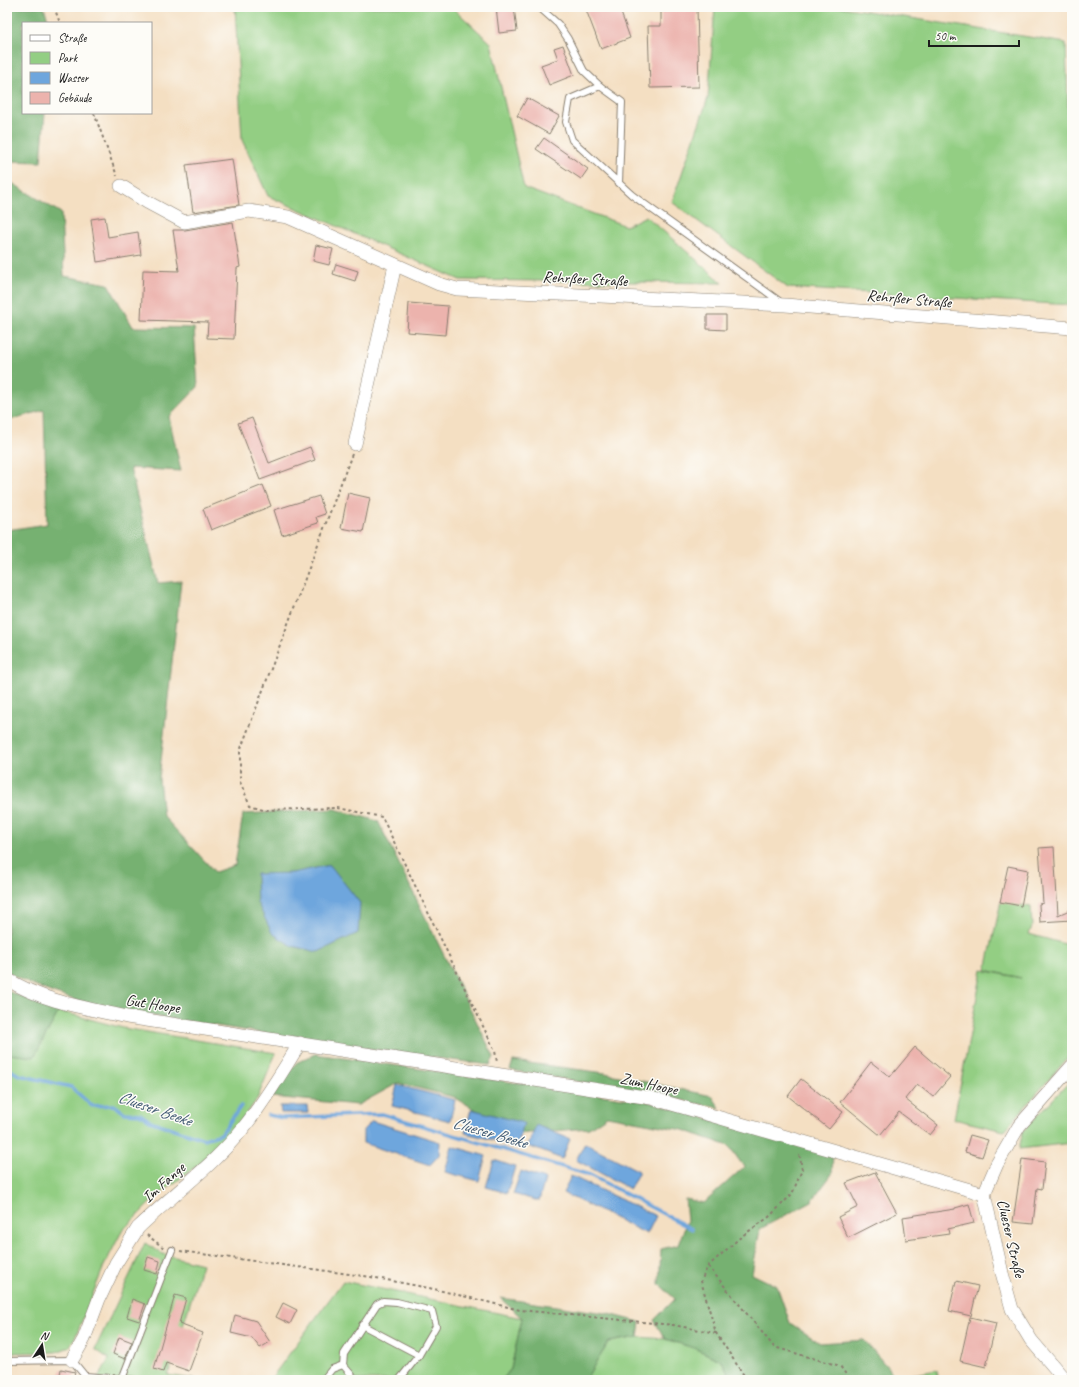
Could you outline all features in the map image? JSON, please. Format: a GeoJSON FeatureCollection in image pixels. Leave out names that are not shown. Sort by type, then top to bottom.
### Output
{"type":"FeatureCollection","features":[{"type":"Feature","properties":{"kind":"street","name":"Rehrßer Straße"},"geometry":{"type":"LineString","coordinates":[[121,186],[184,222],[249,211],[288,217],[439,284],[457,289],[785,305],[1072,328]]}},
{"type":"Feature","properties":{"kind":"street"},"geometry":{"type":"LineString","coordinates":[[356,444],[395,265]]}},
{"type":"Feature","properties":{"kind":"street","name":"Gut Hoope"},"geometry":{"type":"LineString","coordinates":[[7,979],[48,998],[72,1005],[127,1017],[300,1043]]}},
{"type":"Feature","properties":{"kind":"street","name":"Zum Hoope"},"geometry":{"type":"LineString","coordinates":[[300,1043],[651,1098],[984,1194]]}},
{"type":"Feature","properties":{"kind":"street","name":"Im Fange"},"geometry":{"type":"LineString","coordinates":[[72,1360],[84,1339],[99,1299],[116,1263],[138,1228],[214,1159],[244,1128],[263,1102],[300,1043]]}},
{"type":"Feature","properties":{"kind":"street","name":"Clueser Straße"},"geometry":{"type":"LineString","coordinates":[[1065,1380],[1031,1340],[1012,1309],[1002,1274],[984,1194],[997,1164],[1019,1126],[1072,1066]]}},
{"type":"Feature","properties":{"kind":"lane"},"geometry":{"type":"LineString","coordinates":[[539,7],[558,24],[568,39],[584,71],[600,86],[622,102],[619,183]]}},
{"type":"Feature","properties":{"kind":"lane"},"geometry":{"type":"LineString","coordinates":[[600,86],[570,99],[566,122],[572,140],[632,195],[785,305]]}},
{"type":"Feature","properties":{"kind":"lane"},"geometry":{"type":"LineString","coordinates":[[122,1379],[172,1250]]}},
{"type":"Feature","properties":{"kind":"lane"},"geometry":{"type":"LineString","coordinates":[[356,1380],[343,1365],[344,1354],[377,1304],[383,1301],[397,1302],[432,1311],[436,1326],[419,1355],[399,1380]]}},
{"type":"Feature","properties":{"kind":"lane"},"geometry":{"type":"LineString","coordinates":[[362,1325],[419,1355]]}},
{"type":"Feature","properties":{"kind":"lane"},"geometry":{"type":"LineString","coordinates":[[7,1361],[72,1360],[85,1378],[135,1380]]}},
{"type":"Feature","properties":{"kind":"lane"},"geometry":{"type":"LineString","coordinates":[[323,1380],[332,1369],[343,1365]]}},
{"type":"Feature","properties":{"kind":"path"},"geometry":{"type":"LineString","coordinates":[[54,7],[60,22]]}},
{"type":"Feature","properties":{"kind":"path"},"geometry":{"type":"LineString","coordinates":[[94,114],[121,186]]}},
{"type":"Feature","properties":{"kind":"path"},"geometry":{"type":"LineString","coordinates":[[356,444],[240,751],[240,782],[250,805],[266,810],[338,808],[382,817],[495,1051]]}},
{"type":"Feature","properties":{"kind":"path"},"geometry":{"type":"LineString","coordinates":[[747,1380],[716,1333],[701,1281],[708,1266],[742,1236],[770,1217],[792,1194],[802,1170],[800,1157],[795,1151]]}},
{"type":"Feature","properties":{"kind":"path"},"geometry":{"type":"LineString","coordinates":[[138,1228],[167,1250],[371,1277],[434,1289],[520,1310],[673,1325],[716,1333]]}},
{"type":"Feature","properties":{"kind":"path"},"geometry":{"type":"LineString","coordinates":[[708,1266],[774,1347],[840,1366],[850,1380]]}},
{"type":"Feature","properties":{"kind":"green space"},"geometry":{"type":"Polygon","coordinates":[[[7,7],[44,7],[49,22],[22,22],[22,114],[45,114],[41,162],[7,161],[7,7]]]}},
{"type":"Feature","properties":{"kind":"green space"},"geometry":{"type":"Polygon","coordinates":[[[235,7],[452,7],[491,43],[524,188],[626,226],[646,216],[723,283],[460,280],[268,196],[242,140],[235,7]]]}},
{"type":"Feature","properties":{"kind":"green space"},"geometry":{"type":"Polygon","coordinates":[[[715,7],[842,7],[1066,43],[1072,238],[1072,305],[788,288],[672,202],[708,98],[715,7]]]}},
{"type":"Feature","properties":{"kind":"green space"},"geometry":{"type":"Polygon","coordinates":[[[7,180],[61,213],[64,276],[108,284],[133,327],[194,328],[198,387],[169,417],[181,471],[130,468],[158,583],[181,581],[159,779],[163,816],[215,872],[235,865],[243,814],[335,809],[378,821],[494,1057],[490,1065],[316,1041],[106,1008],[55,994],[30,984],[7,972],[7,530],[47,524],[44,410],[7,421],[7,180]]]}},
{"type":"Feature","properties":{"kind":"green space"},"geometry":{"type":"Polygon","coordinates":[[[1001,901],[1031,907],[1032,927],[1029,934],[1072,946],[1072,1053],[1004,1131],[954,1119],[982,970],[1021,978],[986,970],[1001,901]]]}},
{"type":"Feature","properties":{"kind":"green space"},"geometry":{"type":"Polygon","coordinates":[[[7,991],[59,1011],[34,1057],[7,1054],[7,991]]]}},
{"type":"Feature","properties":{"kind":"green space"},"geometry":{"type":"Polygon","coordinates":[[[59,1011],[123,1028],[276,1053],[257,1099],[239,1125],[212,1154],[155,1198],[122,1231],[104,1266],[70,1347],[56,1352],[7,1353],[7,1054],[34,1056],[59,1011]]]}},
{"type":"Feature","properties":{"kind":"green space"},"geometry":{"type":"Polygon","coordinates":[[[315,1054],[650,1102],[833,1154],[832,1174],[812,1201],[760,1229],[752,1274],[777,1286],[790,1323],[820,1343],[864,1340],[895,1376],[896,1380],[732,1380],[722,1361],[694,1348],[665,1339],[654,1320],[675,1299],[659,1284],[661,1249],[678,1245],[687,1221],[685,1199],[704,1203],[744,1167],[729,1146],[683,1130],[607,1116],[589,1128],[517,1134],[454,1097],[398,1083],[358,1105],[272,1097],[296,1063],[315,1054]]]}},
{"type":"Feature","properties":{"kind":"green space"},"geometry":{"type":"Polygon","coordinates":[[[513,1061],[605,1073],[712,1096],[720,1108],[651,1094],[510,1070],[513,1061]]]}},
{"type":"Feature","properties":{"kind":"green space"},"geometry":{"type":"Polygon","coordinates":[[[1072,1079],[1072,1143],[1019,1149],[1023,1131],[1072,1079]]]}},
{"type":"Feature","properties":{"kind":"green space"},"geometry":{"type":"Polygon","coordinates":[[[145,1243],[163,1254],[202,1264],[168,1375],[199,1380],[97,1380],[109,1359],[95,1349],[145,1243]]]}},
{"type":"Feature","properties":{"kind":"green space"},"geometry":{"type":"Polygon","coordinates":[[[343,1281],[522,1318],[511,1369],[502,1380],[270,1380],[343,1281]]]}},
{"type":"Feature","properties":{"kind":"green space"},"geometry":{"type":"Polygon","coordinates":[[[500,1298],[605,1313],[640,1322],[638,1337],[609,1342],[585,1380],[502,1380],[511,1369],[522,1318],[500,1298]]]}},
{"type":"Feature","properties":{"kind":"green space"},"geometry":{"type":"Polygon","coordinates":[[[638,1337],[665,1339],[694,1348],[722,1361],[732,1380],[585,1380],[609,1342],[638,1337]]]}},
{"type":"Feature","properties":{"kind":"green space"},"geometry":{"type":"Polygon","coordinates":[[[937,1370],[939,1380],[899,1380],[898,1377],[937,1370]]]}},
{"type":"Feature","properties":{"kind":"water"},"geometry":{"type":"Polygon","coordinates":[[[330,865],[360,903],[358,933],[318,952],[292,946],[272,933],[257,902],[256,874],[292,873],[330,865]]]}},
{"type":"Feature","properties":{"kind":"water"},"geometry":{"type":"Polygon","coordinates":[[[397,1085],[455,1100],[450,1121],[392,1106],[397,1085]]]}},
{"type":"Feature","properties":{"kind":"water"},"geometry":{"type":"Polygon","coordinates":[[[280,1106],[307,1106],[308,1113],[281,1113],[280,1106]]]}},
{"type":"Feature","properties":{"kind":"water"},"geometry":{"type":"Polygon","coordinates":[[[471,1109],[524,1123],[517,1146],[465,1133],[471,1109]]]}},
{"type":"Feature","properties":{"kind":"water"},"geometry":{"type":"Polygon","coordinates":[[[372,1121],[440,1142],[439,1155],[430,1165],[363,1143],[363,1130],[372,1121]]]}},
{"type":"Feature","properties":{"kind":"water"},"geometry":{"type":"Polygon","coordinates":[[[536,1125],[570,1139],[562,1159],[528,1146],[536,1125]]]}},
{"type":"Feature","properties":{"kind":"water"},"geometry":{"type":"Polygon","coordinates":[[[585,1143],[639,1171],[630,1189],[576,1160],[585,1143]]]}},
{"type":"Feature","properties":{"kind":"water"},"geometry":{"type":"Polygon","coordinates":[[[452,1146],[486,1156],[479,1181],[445,1172],[452,1146]]]}},
{"type":"Feature","properties":{"kind":"water"},"geometry":{"type":"Polygon","coordinates":[[[494,1160],[515,1167],[507,1193],[486,1187],[494,1160]]]}},
{"type":"Feature","properties":{"kind":"water"},"geometry":{"type":"Polygon","coordinates":[[[521,1171],[545,1179],[539,1201],[513,1194],[521,1171]]]}},
{"type":"Feature","properties":{"kind":"water"},"geometry":{"type":"Polygon","coordinates":[[[571,1176],[656,1216],[647,1234],[563,1193],[571,1176]]]}},
{"type":"Feature","properties":{"kind":"building"},"geometry":{"type":"Polygon","coordinates":[[[496,7],[514,7],[517,31],[499,33],[496,7]]]}},
{"type":"Feature","properties":{"kind":"building"},"geometry":{"type":"Polygon","coordinates":[[[585,7],[619,7],[630,38],[601,49],[585,7]]]}},
{"type":"Feature","properties":{"kind":"building"},"geometry":{"type":"Polygon","coordinates":[[[661,7],[697,7],[699,87],[650,88],[648,26],[661,26],[661,7]]]}},
{"type":"Feature","properties":{"kind":"building"},"geometry":{"type":"Polygon","coordinates":[[[563,45],[574,75],[549,85],[541,65],[558,59],[554,48],[563,45]]]}},
{"type":"Feature","properties":{"kind":"building"},"geometry":{"type":"Polygon","coordinates":[[[527,98],[559,116],[549,134],[517,116],[527,98]]]}},
{"type":"Feature","properties":{"kind":"building"},"geometry":{"type":"Polygon","coordinates":[[[544,138],[588,169],[581,179],[536,149],[544,138]]]}},
{"type":"Feature","properties":{"kind":"building"},"geometry":{"type":"Polygon","coordinates":[[[232,159],[239,205],[193,212],[186,165],[232,159]]]}},
{"type":"Feature","properties":{"kind":"building"},"geometry":{"type":"Polygon","coordinates":[[[105,217],[108,237],[138,232],[141,255],[97,262],[91,219],[105,217]]]}},
{"type":"Feature","properties":{"kind":"building"},"geometry":{"type":"Polygon","coordinates":[[[233,222],[240,267],[237,268],[234,339],[207,338],[208,322],[141,320],[143,270],[179,271],[173,230],[185,230],[233,222]]]}},
{"type":"Feature","properties":{"kind":"building"},"geometry":{"type":"Polygon","coordinates":[[[316,245],[333,249],[329,265],[313,261],[316,245]]]}},
{"type":"Feature","properties":{"kind":"building"},"geometry":{"type":"Polygon","coordinates":[[[336,264],[358,271],[355,281],[333,274],[336,264]]]}},
{"type":"Feature","properties":{"kind":"building"},"geometry":{"type":"Polygon","coordinates":[[[409,303],[448,306],[445,335],[407,332],[409,303]]]}},
{"type":"Feature","properties":{"kind":"building"},"geometry":{"type":"Polygon","coordinates":[[[707,315],[726,315],[726,330],[707,329],[707,315]]]}},
{"type":"Feature","properties":{"kind":"building"},"geometry":{"type":"Polygon","coordinates":[[[252,418],[269,463],[310,447],[315,460],[260,480],[238,423],[252,418]]]}},
{"type":"Feature","properties":{"kind":"building"},"geometry":{"type":"Polygon","coordinates":[[[263,485],[271,506],[211,530],[203,509],[263,485]]]}},
{"type":"Feature","properties":{"kind":"building"},"geometry":{"type":"Polygon","coordinates":[[[348,493],[370,498],[363,532],[341,528],[348,493]]]}},
{"type":"Feature","properties":{"kind":"building"},"geometry":{"type":"Polygon","coordinates":[[[319,496],[325,514],[316,517],[318,523],[282,535],[274,510],[319,496]]]}},
{"type":"Feature","properties":{"kind":"building"},"geometry":{"type":"Polygon","coordinates":[[[1054,847],[1058,915],[1072,909],[1072,920],[1040,922],[1039,904],[1043,903],[1039,848],[1054,847]]]}},
{"type":"Feature","properties":{"kind":"building"},"geometry":{"type":"Polygon","coordinates":[[[1008,866],[1028,870],[1021,906],[1000,902],[1008,866]]]}},
{"type":"Feature","properties":{"kind":"building"},"geometry":{"type":"Polygon","coordinates":[[[915,1047],[950,1077],[933,1097],[917,1084],[905,1099],[938,1125],[930,1135],[899,1112],[880,1135],[840,1102],[871,1062],[890,1077],[915,1047]]]}},
{"type":"Feature","properties":{"kind":"building"},"geometry":{"type":"Polygon","coordinates":[[[801,1079],[843,1112],[829,1129],[788,1096],[801,1079]]]}},
{"type":"Feature","properties":{"kind":"building"},"geometry":{"type":"Polygon","coordinates":[[[970,1135],[988,1140],[982,1157],[965,1152],[970,1135]]]}},
{"type":"Feature","properties":{"kind":"building"},"geometry":{"type":"Polygon","coordinates":[[[1022,1159],[1045,1162],[1042,1189],[1037,1188],[1033,1224],[1013,1222],[1022,1159]]]}},
{"type":"Feature","properties":{"kind":"building"},"geometry":{"type":"Polygon","coordinates":[[[875,1172],[897,1213],[848,1238],[838,1217],[858,1207],[846,1183],[875,1172]]]}},
{"type":"Feature","properties":{"kind":"building"},"geometry":{"type":"Polygon","coordinates":[[[969,1204],[974,1223],[948,1229],[949,1234],[906,1240],[903,1217],[955,1209],[969,1204]]]}},
{"type":"Feature","properties":{"kind":"building"},"geometry":{"type":"Polygon","coordinates":[[[148,1257],[160,1261],[157,1274],[144,1270],[148,1257]]]}},
{"type":"Feature","properties":{"kind":"building"},"geometry":{"type":"Polygon","coordinates":[[[956,1281],[978,1286],[971,1316],[949,1311],[956,1281]]]}},
{"type":"Feature","properties":{"kind":"building"},"geometry":{"type":"Polygon","coordinates":[[[175,1295],[186,1298],[179,1324],[203,1333],[189,1371],[166,1363],[163,1372],[154,1369],[175,1295]]]}},
{"type":"Feature","properties":{"kind":"building"},"geometry":{"type":"Polygon","coordinates":[[[132,1299],[145,1304],[139,1321],[127,1317],[132,1299]]]}},
{"type":"Feature","properties":{"kind":"building"},"geometry":{"type":"Polygon","coordinates":[[[283,1303],[297,1310],[290,1324],[276,1317],[283,1303]]]}},
{"type":"Feature","properties":{"kind":"building"},"geometry":{"type":"Polygon","coordinates":[[[235,1315],[256,1321],[270,1342],[260,1348],[252,1338],[231,1333],[235,1315]]]}},
{"type":"Feature","properties":{"kind":"building"},"geometry":{"type":"Polygon","coordinates":[[[970,1317],[996,1323],[986,1367],[960,1361],[970,1317]]]}},
{"type":"Feature","properties":{"kind":"building"},"geometry":{"type":"Polygon","coordinates":[[[119,1337],[132,1342],[125,1359],[113,1354],[119,1337]]]}},
{"type":"Feature","properties":{"kind":"building"},"geometry":{"type":"Polygon","coordinates":[[[61,1369],[75,1372],[73,1380],[59,1380],[61,1369]]]}},
{"type":"Feature","properties":{"kind":"waterway","name":"Clueser Beeke"},"geometry":{"type":"LineString","coordinates":[[7,1068],[19,1075],[71,1087],[92,1106],[114,1105],[125,1113],[140,1114],[150,1121],[204,1139],[221,1134],[241,1106]]}},
{"type":"Feature","properties":{"kind":"waterway","name":"Clueser Beeke"},"geometry":{"type":"LineString","coordinates":[[268,1115],[283,1118],[382,1114],[590,1175],[692,1229]]}}]}
